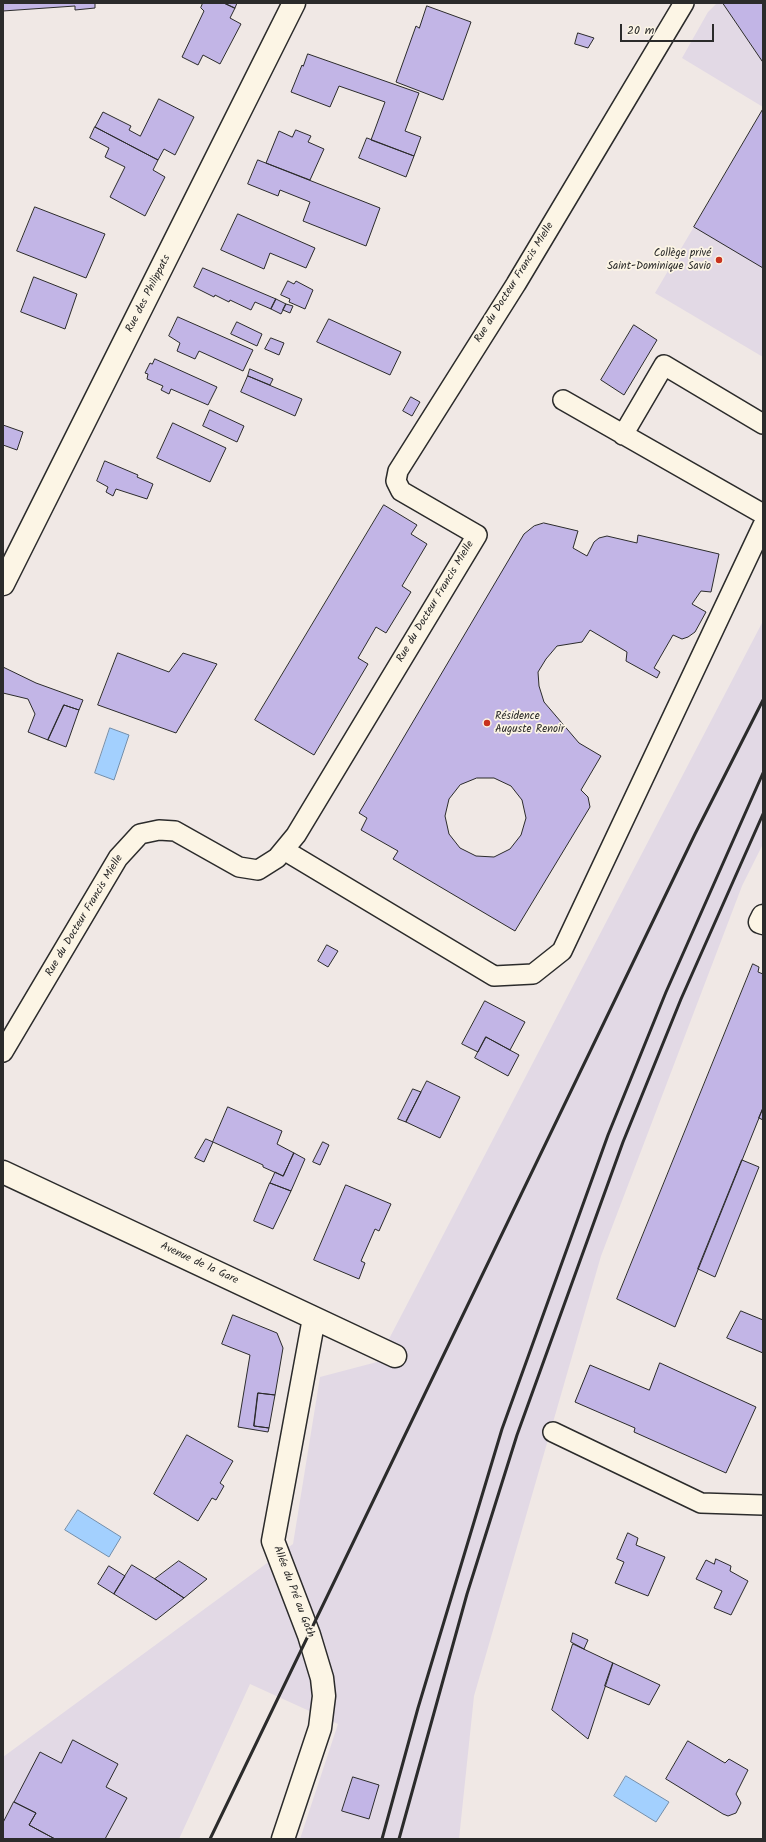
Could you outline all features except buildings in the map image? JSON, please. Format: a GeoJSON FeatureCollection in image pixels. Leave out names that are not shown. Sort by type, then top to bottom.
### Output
{"type":"FeatureCollection","features":[{"type":"Feature","properties":{"kind":"street","name":"Rue des Philippats"},"geometry":{"type":"LineString","coordinates":[[3,584],[294,3]]}},
{"type":"Feature","properties":{"kind":"street"},"geometry":{"type":"LineString","coordinates":[[763,916],[760,922],[763,924]]}},
{"type":"Feature","properties":{"kind":"street","name":"Avenue de la Gare"},"geometry":{"type":"LineString","coordinates":[[3,1172],[395,1356]]}},
{"type":"Feature","properties":{"kind":"street","name":"Allée du Pré au Goth"},"geometry":{"type":"LineString","coordinates":[[283,1839],[320,1728],[324,1696],[322,1678],[309,1635],[273,1541],[314,1318]]}},
{"type":"Feature","properties":{"kind":"lane","name":"Rue du Docteur Francis Mielle"},"geometry":{"type":"LineString","coordinates":[[3,1052],[118,858],[140,834],[159,830],[175,831],[239,867],[258,870],[277,858],[296,835],[477,535],[401,491],[396,481],[398,471],[516,284],[684,3]]}},
{"type":"Feature","properties":{"kind":"lane"},"geometry":{"type":"LineString","coordinates":[[623,435],[664,365],[763,424]]}},
{"type":"Feature","properties":{"kind":"lane"},"geometry":{"type":"LineString","coordinates":[[563,400],[763,514]]}},
{"type":"Feature","properties":{"kind":"lane"},"geometry":{"type":"LineString","coordinates":[[284,850],[494,976],[533,974],[562,951],[763,525]]}},
{"type":"Feature","properties":{"kind":"lane"},"geometry":{"type":"LineString","coordinates":[[553,1432],[701,1503],[763,1505]]}},
{"type":"Feature","properties":{"kind":"shaded area"},"geometry":{"type":"Polygon","coordinates":[[[717,3],[763,3],[763,107],[682,58],[708,12],[717,3]]]}},
{"type":"Feature","properties":{"kind":"shaded area","name":"Collège privé Saint-Dominique Savio"},"geometry":{"type":"Polygon","coordinates":[[[763,109],[763,357],[655,293],[763,109]]]}},
{"type":"Feature","properties":{"kind":"shaded area"},"geometry":{"type":"Polygon","coordinates":[[[763,621],[763,844],[742,886],[601,1256],[474,1696],[459,1839],[300,1839],[338,1724],[250,1684],[179,1839],[3,1839],[3,1757],[293,1544],[320,1377],[377,1362],[763,621]]]}},
{"type":"Feature","properties":{"kind":"water"},"geometry":{"type":"Polygon","coordinates":[[[110,728],[129,735],[114,780],[95,773],[110,728]]]}},
{"type":"Feature","properties":{"kind":"water"},"geometry":{"type":"Polygon","coordinates":[[[78,1510],[121,1537],[109,1557],[65,1530],[78,1510]]]}},
{"type":"Feature","properties":{"kind":"water"},"geometry":{"type":"Polygon","coordinates":[[[626,1776],[669,1802],[656,1822],[614,1796],[626,1776]]]}},
{"type":"Feature","properties":{"kind":"railway"},"geometry":{"type":"LineString","coordinates":[[210,1839],[695,834],[763,700]]}},
{"type":"Feature","properties":{"kind":"railway"},"geometry":{"type":"LineString","coordinates":[[382,1839],[418,1708],[502,1429],[608,1135],[666,992],[763,773]]}},
{"type":"Feature","properties":{"kind":"railway"},"geometry":{"type":"LineString","coordinates":[[399,1839],[467,1594],[517,1435],[623,1142],[681,999],[763,814]]}},
{"type":"Feature","properties":{"kind":"place","name":"Collège privé Saint-Dominique Savio"},"geometry":{"type":"Point","coordinates":[719,260]}},
{"type":"Feature","properties":{"kind":"place","name":"Résidence Auguste Renoir"},"geometry":{"type":"Point","coordinates":[487,723]}}]}
